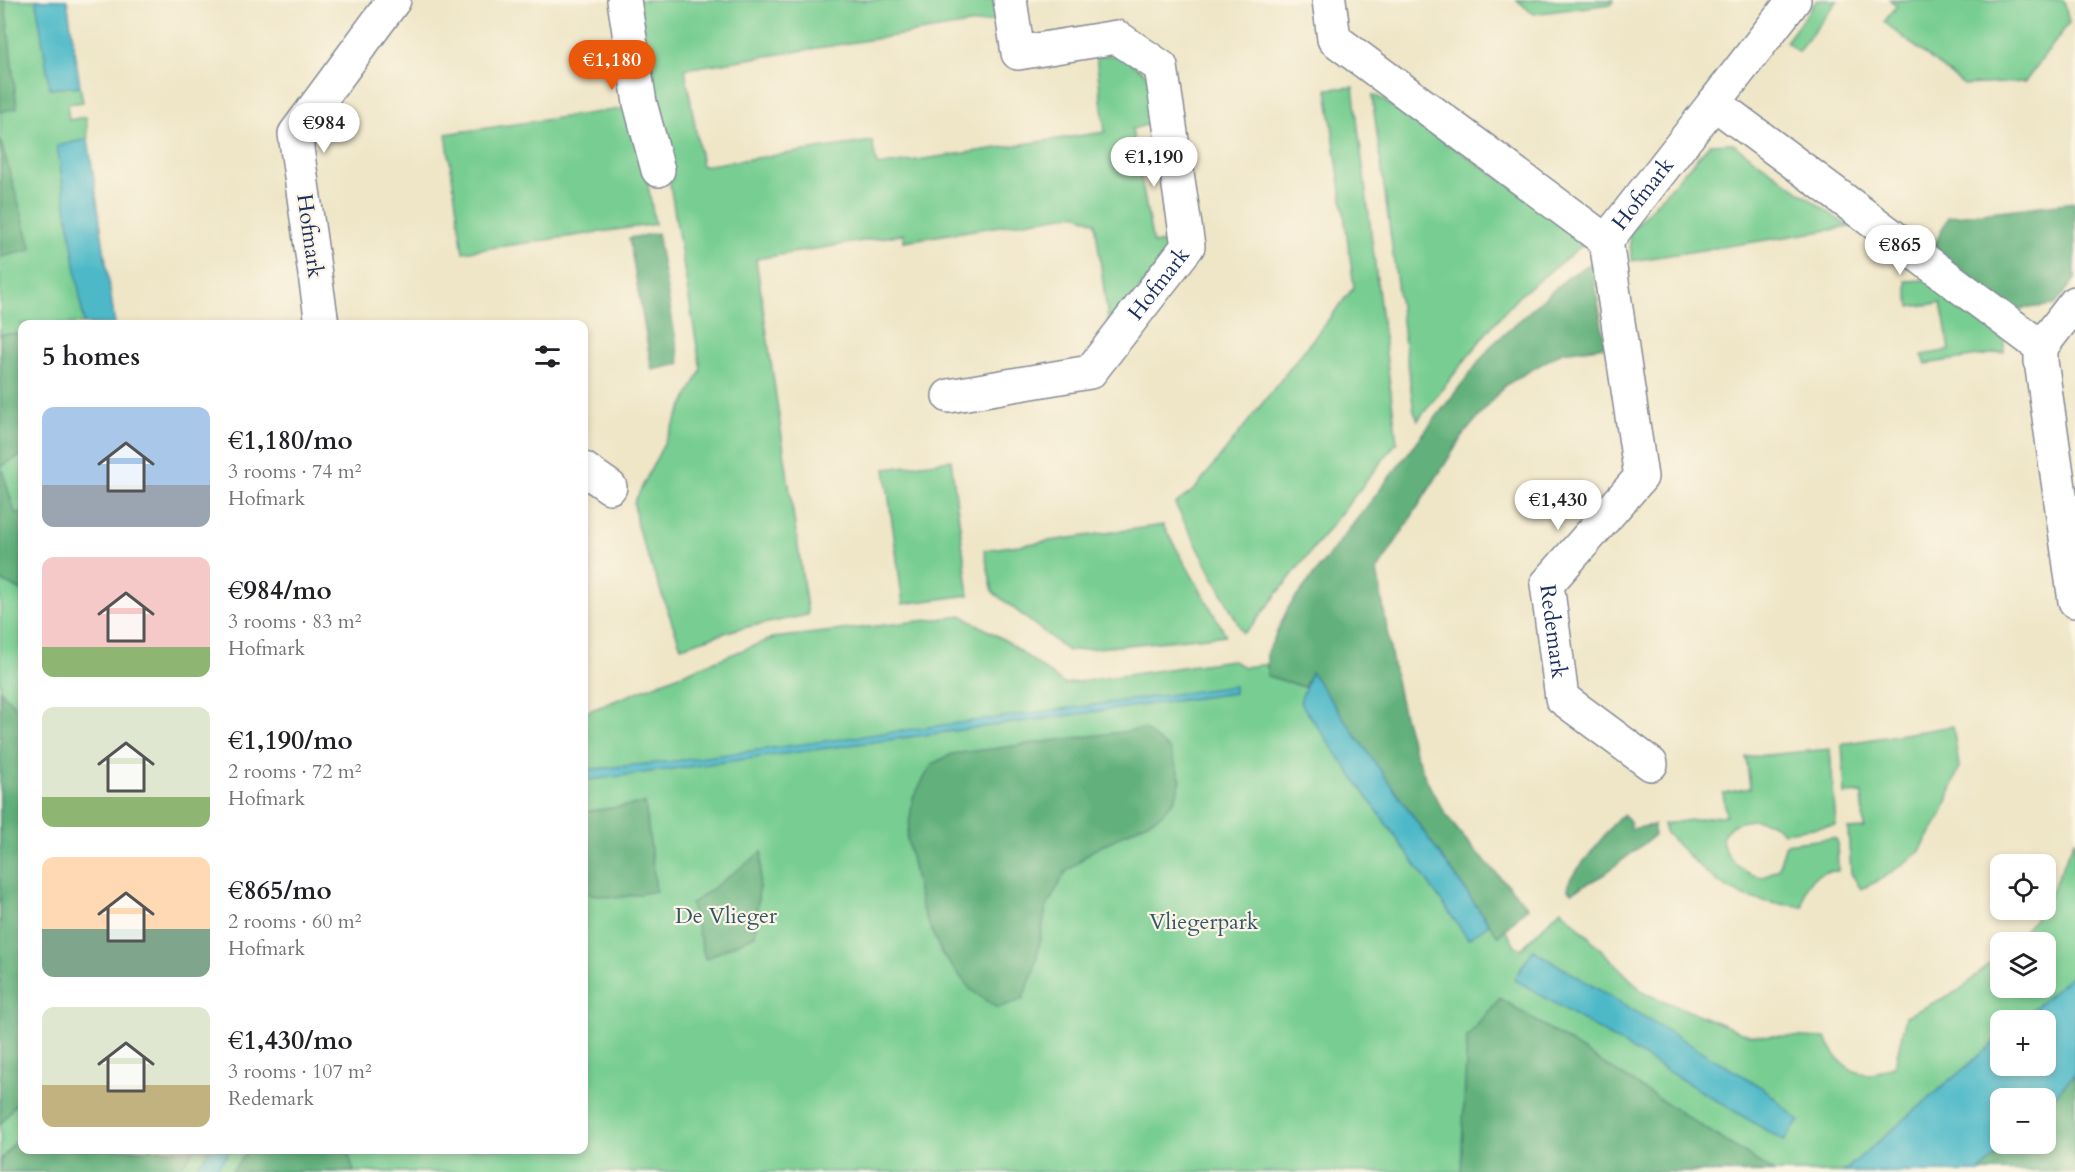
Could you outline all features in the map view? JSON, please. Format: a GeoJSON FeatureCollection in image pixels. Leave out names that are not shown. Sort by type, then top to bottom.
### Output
{"type":"FeatureCollection","features":[{"type":"Feature","properties":{"kind":"street","name":"Hofmark"},"geometry":{"type":"LineString","coordinates":[[321,320],[295,134],[394,0]]}},
{"type":"Feature","properties":{"kind":"street"},"geometry":{"type":"LineString","coordinates":[[624,0],[640,103],[658,170]]}},
{"type":"Feature","properties":{"kind":"street","name":"Hofmark"},"geometry":{"type":"LineString","coordinates":[[949,396],[1090,372],[1188,246],[1161,67],[1116,38],[1018,53],[1010,0]]}},
{"type":"Feature","properties":{"kind":"street","name":"Hofmark"},"geometry":{"type":"LineString","coordinates":[[1329,0],[1334,39],[1606,241],[1794,0]]}},
{"type":"Feature","properties":{"kind":"street"},"geometry":{"type":"LineString","coordinates":[[1714,103],[2041,347]]}},
{"type":"Feature","properties":{"kind":"street","name":"Redemark"},"geometry":{"type":"LineString","coordinates":[[1606,241],[1641,477],[1546,584],[1562,698],[1651,764]]}},
{"type":"Feature","properties":{"kind":"street"},"geometry":{"type":"LineString","coordinates":[[2075,303],[2041,347],[2041,362],[2075,600]]}},
{"type":"Feature","properties":{"kind":"green space","name":"Vliegerpark"},"geometry":{"type":"Polygon","coordinates":[[[0,0],[51,0],[64,87],[80,86],[83,102],[67,104],[69,120],[86,117],[88,139],[73,142],[98,320],[18,320],[18,1154],[588,1154],[588,711],[773,638],[963,616],[1006,641],[1064,684],[1231,660],[1244,667],[1333,656],[1516,947],[1521,949],[1561,909],[1644,993],[1749,1035],[1826,1038],[1842,1062],[1860,1073],[1874,1073],[1895,1065],[1906,1016],[1960,990],[1990,963],[1990,998],[2046,998],[2032,1010],[1990,1010],[1990,1054],[1915,1172],[0,1172],[0,0]]]}},
{"type":"Feature","properties":{"kind":"green space"},"geometry":{"type":"Polygon","coordinates":[[[0,0],[5,0],[17,108],[0,112],[0,0]]]}},
{"type":"Feature","properties":{"kind":"green space"},"geometry":{"type":"Polygon","coordinates":[[[639,0],[999,0],[1002,19],[685,69],[702,166],[872,141],[877,166],[1105,132],[1096,56],[1120,55],[1153,79],[1160,121],[1132,129],[1153,244],[1179,239],[1109,327],[1095,222],[1076,214],[904,241],[904,234],[756,259],[808,615],[737,629],[681,647],[637,526],[634,503],[701,370],[639,0]]]}},
{"type":"Feature","properties":{"kind":"green space"},"geometry":{"type":"Polygon","coordinates":[[[1517,0],[1614,0],[1611,4],[1533,14],[1517,0]]]}},
{"type":"Feature","properties":{"kind":"green space"},"geometry":{"type":"Polygon","coordinates":[[[1817,0],[1838,0],[1798,52],[1786,42],[1817,0]]]}},
{"type":"Feature","properties":{"kind":"green space"},"geometry":{"type":"Polygon","coordinates":[[[1890,0],[2064,0],[2069,23],[2025,82],[1964,85],[1884,22],[1897,6],[1890,0]]]}},
{"type":"Feature","properties":{"kind":"green space"},"geometry":{"type":"Polygon","coordinates":[[[1353,87],[1397,442],[1252,626],[1243,633],[1175,504],[1195,489],[1354,287],[1327,89],[1353,87]]]}},
{"type":"Feature","properties":{"kind":"green space"},"geometry":{"type":"Polygon","coordinates":[[[1372,96],[1377,96],[1590,239],[1518,297],[1491,327],[1418,420],[1414,412],[1372,96]]]}},
{"type":"Feature","properties":{"kind":"green space"},"geometry":{"type":"Polygon","coordinates":[[[634,107],[655,224],[463,252],[446,134],[634,107]]]}},
{"type":"Feature","properties":{"kind":"green space"},"geometry":{"type":"Polygon","coordinates":[[[0,139],[32,250],[0,257],[0,139]]]}},
{"type":"Feature","properties":{"kind":"green space"},"geometry":{"type":"Polygon","coordinates":[[[1732,143],[1849,227],[1632,261],[1629,233],[1710,144],[1732,143]]]}},
{"type":"Feature","properties":{"kind":"green space"},"geometry":{"type":"Polygon","coordinates":[[[2075,202],[2075,279],[2055,305],[2011,310],[1933,248],[1948,217],[2075,202]]]}},
{"type":"Feature","properties":{"kind":"green space"},"geometry":{"type":"Polygon","coordinates":[[[657,233],[680,364],[652,370],[629,238],[657,233]]]}},
{"type":"Feature","properties":{"kind":"green space"},"geometry":{"type":"Polygon","coordinates":[[[1592,263],[1605,346],[1562,352],[1504,386],[1464,434],[1377,571],[1402,708],[1411,741],[1424,774],[1440,804],[1460,833],[1528,907],[1498,936],[1311,673],[1304,687],[1267,676],[1267,654],[1288,608],[1492,345],[1568,277],[1592,263]]]}},
{"type":"Feature","properties":{"kind":"green space"},"geometry":{"type":"Polygon","coordinates":[[[1926,280],[2004,340],[2004,352],[1926,364],[1922,355],[1950,350],[1941,303],[1910,307],[1906,281],[1926,280]]]}},
{"type":"Feature","properties":{"kind":"green space"},"geometry":{"type":"Polygon","coordinates":[[[0,334],[18,334],[18,457],[1,466],[15,513],[18,513],[18,589],[0,580],[0,334]]]}},
{"type":"Feature","properties":{"kind":"green space"},"geometry":{"type":"Polygon","coordinates":[[[951,460],[969,595],[903,604],[885,469],[951,460]]]}},
{"type":"Feature","properties":{"kind":"green space"},"geometry":{"type":"Polygon","coordinates":[[[1163,525],[1226,635],[1068,651],[993,592],[984,550],[1163,525]]]}},
{"type":"Feature","properties":{"kind":"green space"},"geometry":{"type":"Polygon","coordinates":[[[0,690],[18,710],[18,1100],[0,1125],[0,690]]]}},
{"type":"Feature","properties":{"kind":"green space"},"geometry":{"type":"Polygon","coordinates":[[[1953,726],[1959,767],[1943,813],[1918,854],[1878,881],[1861,889],[1851,873],[1848,829],[1864,828],[1862,793],[1845,794],[1842,744],[1953,726]]]}},
{"type":"Feature","properties":{"kind":"green space"},"geometry":{"type":"Polygon","coordinates":[[[1144,729],[1170,750],[1181,780],[1175,799],[1161,815],[1092,851],[1065,873],[1046,909],[1034,971],[1022,1000],[997,1008],[971,990],[942,954],[922,909],[907,838],[913,798],[932,764],[952,754],[1144,729]]]}},
{"type":"Feature","properties":{"kind":"green space"},"geometry":{"type":"Polygon","coordinates":[[[1830,749],[1836,825],[1783,832],[1768,822],[1744,821],[1735,824],[1723,837],[1723,846],[1738,866],[1749,873],[1763,877],[1778,869],[1786,844],[1833,838],[1837,840],[1838,871],[1822,873],[1811,879],[1805,890],[1803,906],[1757,900],[1725,886],[1697,864],[1665,832],[1663,824],[1726,815],[1723,793],[1750,788],[1746,757],[1830,749]]]}},
{"type":"Feature","properties":{"kind":"green space"},"geometry":{"type":"Polygon","coordinates":[[[645,803],[656,891],[617,898],[588,894],[588,811],[645,803]]]}},
{"type":"Feature","properties":{"kind":"green space"},"geometry":{"type":"Polygon","coordinates":[[[1624,815],[1630,821],[1631,829],[1654,825],[1654,836],[1603,875],[1572,892],[1568,889],[1570,879],[1618,818],[1624,815]]]}},
{"type":"Feature","properties":{"kind":"green space","name":"Vliegerpark"},"geometry":{"type":"Polygon","coordinates":[[[2075,839],[2075,973],[2056,990],[2056,932],[2023,932],[2033,920],[2056,920],[2056,881],[2075,839]]]}},
{"type":"Feature","properties":{"kind":"green space","name":"De Vlieger"},"geometry":{"type":"Polygon","coordinates":[[[762,852],[755,935],[705,959],[691,904],[762,852]]]}},
{"type":"Feature","properties":{"kind":"green space"},"geometry":{"type":"Polygon","coordinates":[[[1500,998],[1774,1172],[1461,1172],[1467,1037],[1500,998]]]}},
{"type":"Feature","properties":{"kind":"green space"},"geometry":{"type":"Polygon","coordinates":[[[2075,1074],[2075,1172],[1981,1171],[1997,1154],[2056,1154],[2056,1094],[2075,1074]]]}},
{"type":"Feature","properties":{"kind":"green space"},"geometry":{"type":"Polygon","coordinates":[[[18,1137],[18,1154],[191,1154],[177,1172],[0,1172],[0,1161],[18,1137]]]}},
{"type":"Feature","properties":{"kind":"green space"},"geometry":{"type":"Polygon","coordinates":[[[245,1154],[349,1154],[354,1172],[231,1172],[245,1154]]]}},
{"type":"Feature","properties":{"kind":"water"},"geometry":{"type":"Polygon","coordinates":[[[36,0],[67,0],[80,86],[50,89],[36,0]]]}},
{"type":"Feature","properties":{"kind":"water"},"geometry":{"type":"Polygon","coordinates":[[[88,139],[114,320],[83,320],[57,146],[88,139]]]}},
{"type":"Feature","properties":{"kind":"water"},"geometry":{"type":"Polygon","coordinates":[[[1311,672],[1489,924],[1468,939],[1300,702],[1311,672]]]}},
{"type":"Feature","properties":{"kind":"water"},"geometry":{"type":"Polygon","coordinates":[[[1234,686],[1234,693],[588,780],[588,770],[676,761],[1234,686]]]}},
{"type":"Feature","properties":{"kind":"water"},"geometry":{"type":"Polygon","coordinates":[[[1533,950],[1766,1090],[1799,1121],[1784,1141],[1514,979],[1533,950]]]}},
{"type":"Feature","properties":{"kind":"water"},"geometry":{"type":"Polygon","coordinates":[[[2075,973],[2075,1074],[2056,1094],[2056,1088],[1990,1088],[1990,1154],[1997,1154],[1980,1172],[1843,1172],[1990,1046],[1990,1076],[2056,1076],[2056,1010],[2032,1010],[2046,998],[2056,998],[2056,989],[2075,973]]]}},
{"type":"Feature","properties":{"kind":"water"},"geometry":{"type":"Polygon","coordinates":[[[206,1154],[227,1154],[214,1172],[192,1172],[206,1154]]]}}]}
